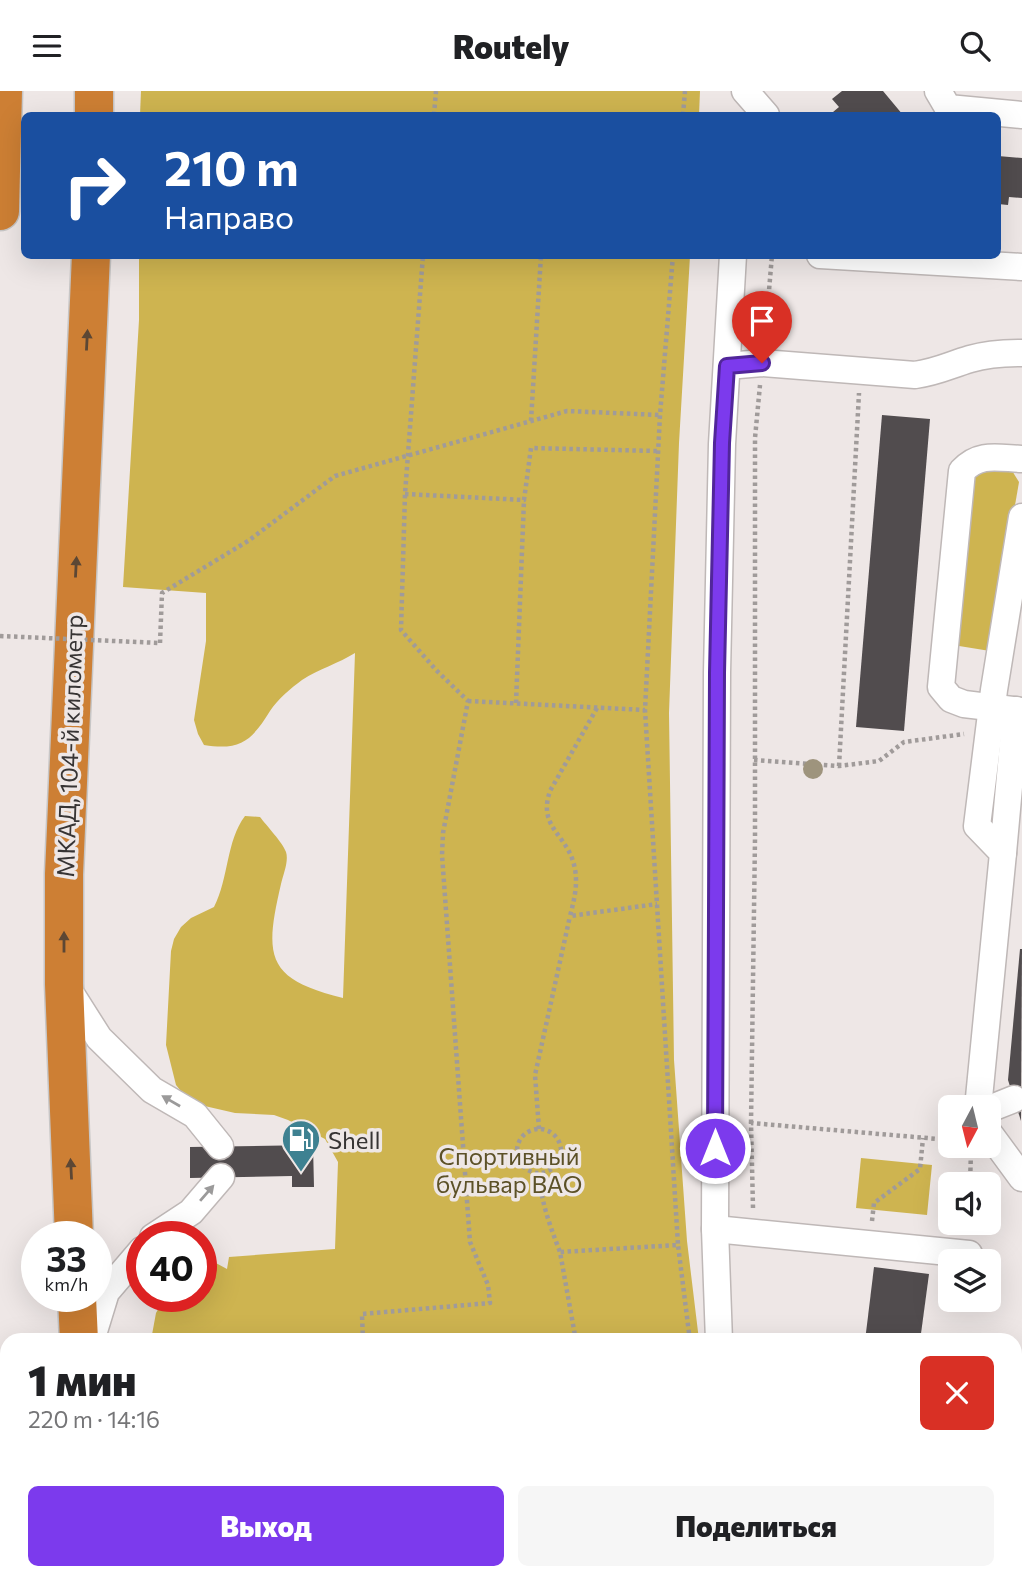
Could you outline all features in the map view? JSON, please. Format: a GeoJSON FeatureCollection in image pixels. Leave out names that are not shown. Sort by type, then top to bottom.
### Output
{"type":"FeatureCollection","features":[{"type":"Feature","properties":{"kind":"highway"},"geometry":{"type":"LineString","coordinates":[[0,211],[4,91]]}},
{"type":"Feature","properties":{"kind":"highway"},"geometry":{"type":"LineString","coordinates":[[94,91],[94,112]]}},
{"type":"Feature","properties":{"kind":"highway","name":"МКАД, 104-й километр"},"geometry":{"type":"LineString","coordinates":[[73,1221],[64,984],[64,874],[91,259]]}},
{"type":"Feature","properties":{"kind":"highway"},"geometry":{"type":"LineString","coordinates":[[78,1312],[79,1333]]}},
{"type":"Feature","properties":{"kind":"street"},"geometry":{"type":"LineString","coordinates":[[742,112],[745,91]]}},
{"type":"Feature","properties":{"kind":"street"},"geometry":{"type":"LineString","coordinates":[[745,91],[762,112]]}},
{"type":"Feature","properties":{"kind":"street"},"geometry":{"type":"LineString","coordinates":[[938,91],[948,107],[994,112]]}},
{"type":"Feature","properties":{"kind":"street"},"geometry":{"type":"LineString","coordinates":[[1001,113],[1022,115]]}},
{"type":"Feature","properties":{"kind":"street"},"geometry":{"type":"LineString","coordinates":[[719,1333],[715,1229],[717,659],[722,443],[733,259]]}},
{"type":"Feature","properties":{"kind":"street"},"geometry":{"type":"LineString","coordinates":[[898,259],[1022,267]]}},
{"type":"Feature","properties":{"kind":"street"},"geometry":{"type":"LineString","coordinates":[[727,366],[762,363],[915,375],[938,372],[971,358],[989,354],[1022,352]]}},
{"type":"Feature","properties":{"kind":"street"},"geometry":{"type":"LineString","coordinates":[[1005,715],[951,699],[941,687],[962,471],[971,461],[988,457],[1022,460]]}},
{"type":"Feature","properties":{"kind":"street"},"geometry":{"type":"LineString","coordinates":[[979,1095],[1003,853],[977,826],[1005,715],[1022,517]]}},
{"type":"Feature","properties":{"kind":"street"},"geometry":{"type":"LineString","coordinates":[[64,984],[99,1038],[152,1090],[195,1115],[220,1146]]}},
{"type":"Feature","properties":{"kind":"street"},"geometry":{"type":"LineString","coordinates":[[1001,1104],[1014,1099]]}},
{"type":"Feature","properties":{"kind":"street"},"geometry":{"type":"LineString","coordinates":[[1001,1149],[1022,1178]]}},
{"type":"Feature","properties":{"kind":"street"},"geometry":{"type":"LineString","coordinates":[[177,1221],[191,1212],[221,1177]]}},
{"type":"Feature","properties":{"kind":"street"},"geometry":{"type":"LineString","coordinates":[[715,1229],[938,1251]]}},
{"type":"Feature","properties":{"kind":"street"},"geometry":{"type":"LineString","coordinates":[[93,1333],[106,1292],[126,1268]]}},
{"type":"Feature","properties":{"kind":"path"},"geometry":{"type":"LineString","coordinates":[[434,112],[436,91]]}},
{"type":"Feature","properties":{"kind":"path"},"geometry":{"type":"LineString","coordinates":[[683,112],[685,91]]}},
{"type":"Feature","properties":{"kind":"path"},"geometry":{"type":"LineString","coordinates":[[423,259],[407,456],[401,630],[468,701],[645,710]]}},
{"type":"Feature","properties":{"kind":"path"},"geometry":{"type":"LineString","coordinates":[[531,421],[541,259]]}},
{"type":"Feature","properties":{"kind":"path"},"geometry":{"type":"LineString","coordinates":[[673,259],[660,415],[645,710],[678,1245],[689,1333]]}},
{"type":"Feature","properties":{"kind":"path"},"geometry":{"type":"LineString","coordinates":[[754,1233],[751,1123],[755,839],[755,438],[772,259]]}},
{"type":"Feature","properties":{"kind":"path"},"geometry":{"type":"LineString","coordinates":[[839,766],[860,371]]}},
{"type":"Feature","properties":{"kind":"path"},"geometry":{"type":"LineString","coordinates":[[0,636],[160,643],[162,593],[248,541],[335,476],[568,411],[660,415]]}},
{"type":"Feature","properties":{"kind":"path"},"geometry":{"type":"LineString","coordinates":[[516,703],[524,500],[531,448],[658,451]]}},
{"type":"Feature","properties":{"kind":"path"},"geometry":{"type":"LineString","coordinates":[[405,494],[524,500]]}},
{"type":"Feature","properties":{"kind":"path"},"geometry":{"type":"LineString","coordinates":[[363,1333],[362,1314],[490,1303],[488,1285],[470,1242],[442,855],[443,834],[468,701]]}},
{"type":"Feature","properties":{"kind":"path"},"geometry":{"type":"LineString","coordinates":[[539,1129],[535,1075],[577,886],[573,860],[549,821],[545,806],[550,791],[597,708]]}},
{"type":"Feature","properties":{"kind":"path"},"geometry":{"type":"LineString","coordinates":[[754,760],[839,766],[879,761],[904,742],[1005,715]]}},
{"type":"Feature","properties":{"kind":"path"},"geometry":{"type":"LineString","coordinates":[[570,916],[657,904]]}},
{"type":"Feature","properties":{"kind":"path"},"geometry":{"type":"LineString","coordinates":[[751,1123],[938,1139]]}},
{"type":"Feature","properties":{"kind":"path"},"geometry":{"type":"LineString","coordinates":[[539,1129],[553,1134],[561,1146],[562,1154],[555,1167],[539,1174],[523,1167],[517,1154],[517,1146],[525,1134],[539,1129]]}},
{"type":"Feature","properties":{"kind":"path"},"geometry":{"type":"LineString","coordinates":[[869,1244],[874,1203],[920,1169],[923,1138]]}},
{"type":"Feature","properties":{"kind":"path"},"geometry":{"type":"LineString","coordinates":[[539,1174],[540,1194],[546,1218],[560,1252],[575,1333]]}},
{"type":"Feature","properties":{"kind":"path"},"geometry":{"type":"LineString","coordinates":[[560,1252],[678,1245]]}},
{"type":"Feature","properties":{"kind":"green space"},"geometry":{"type":"Polygon","coordinates":[[[141,91],[700,91],[699,112],[140,112],[141,91]]]}},
{"type":"Feature","properties":{"kind":"green space","name":"Спортивный бульвар ВАО"},"geometry":{"type":"Polygon","coordinates":[[[139,259],[690,259],[679,443],[669,713],[674,1060],[687,1241],[698,1333],[152,1333],[157,1312],[217,1312],[217,1264],[227,1269],[229,1257],[335,1249],[338,1162],[325,1139],[274,1115],[235,1113],[196,1104],[176,1085],[166,1045],[174,939],[181,927],[191,918],[214,907],[234,837],[245,816],[260,817],[278,839],[287,856],[273,930],[273,947],[277,961],[285,973],[298,982],[343,998],[355,653],[293,687],[244,741],[227,746],[204,745],[194,720],[206,641],[206,593],[123,587],[139,320],[139,259]]]}},
{"type":"Feature","properties":{"kind":"green space"},"geometry":{"type":"Polygon","coordinates":[[[977,469],[1011,469],[1019,482],[990,651],[953,645],[969,476],[977,469]]]}},
{"type":"Feature","properties":{"kind":"green space"},"geometry":{"type":"Polygon","coordinates":[[[861,1158],[932,1165],[927,1215],[856,1208],[861,1158]]]}},
{"type":"Feature","properties":{"kind":"building"},"geometry":{"type":"Polygon","coordinates":[[[842,91],[883,91],[900,112],[833,112],[839,107],[832,99],[842,91]]]}},
{"type":"Feature","properties":{"kind":"building"},"geometry":{"type":"Polygon","coordinates":[[[1001,156],[1022,158],[1022,198],[1009,197],[1008,205],[1001,204],[1001,156]]]}},
{"type":"Feature","properties":{"kind":"building"},"geometry":{"type":"Polygon","coordinates":[[[882,415],[930,419],[904,731],[856,727],[882,415]]]}},
{"type":"Feature","properties":{"kind":"building"},"geometry":{"type":"Polygon","coordinates":[[[1022,949],[1021,1121],[1008,1080],[1022,949]]]}},
{"type":"Feature","properties":{"kind":"building"},"geometry":{"type":"Polygon","coordinates":[[[313,1145],[314,1187],[292,1187],[292,1176],[190,1178],[190,1147],[313,1145]]]}},
{"type":"Feature","properties":{"kind":"building"},"geometry":{"type":"Polygon","coordinates":[[[874,1267],[929,1274],[921,1333],[866,1333],[874,1267]]]}},
{"type":"Feature","properties":{"kind":"place","name":"Shell"},"geometry":{"type":"Point","coordinates":[301,1173]}},
{"type":"Feature","properties":{"kind":"route"},"geometry":{"type":"LineString","coordinates":[[715,1148],[717,673],[723,420],[727,366],[762,363]]}}]}
